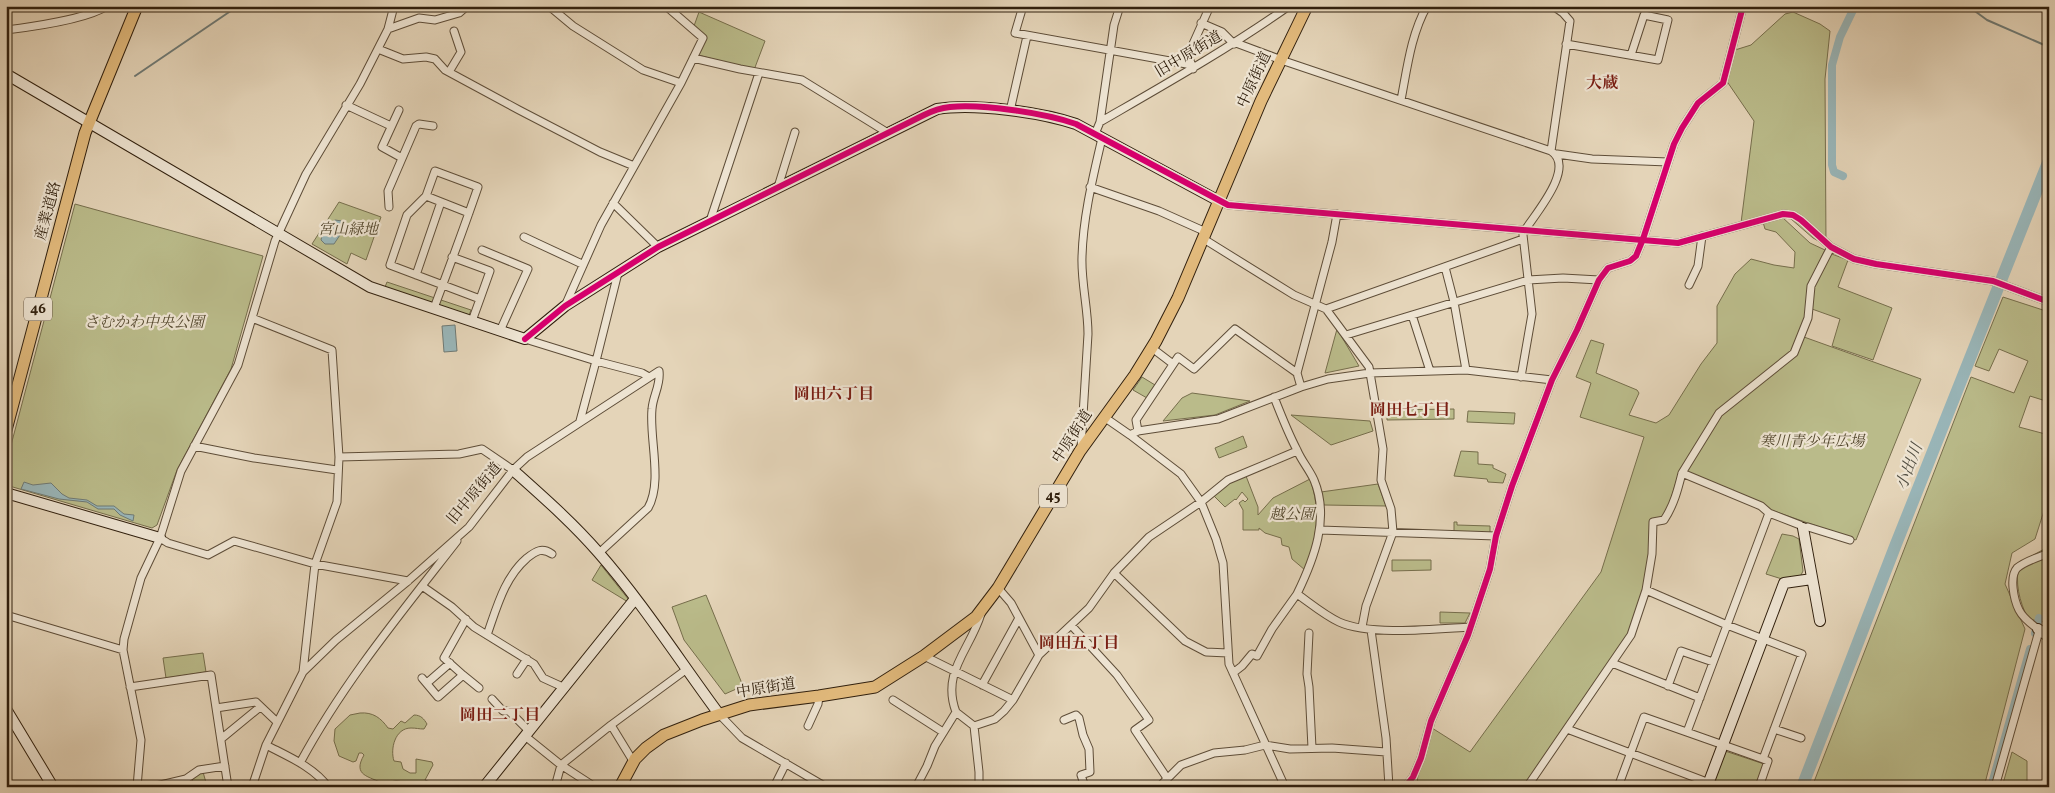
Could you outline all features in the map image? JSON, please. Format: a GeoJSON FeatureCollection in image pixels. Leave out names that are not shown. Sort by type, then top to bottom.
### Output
{"type":"FeatureCollection","features":[{"type":"Feature","properties":{"kind":"main road","name":"産業道路"},"geometry":{"type":"LineString","coordinates":[[6,430],[88,122],[137,6]]}},
{"type":"Feature","properties":{"kind":"main road","name":"中原街道"},"geometry":{"type":"LineString","coordinates":[[620,787],[633,761],[661,737],[719,714],[749,705],[875,687],[924,656],[967,625],[983,609],[998,588],[1080,451],[1152,348],[1207,237],[1219,201],[1261,101],[1306,6]]}},
{"type":"Feature","properties":{"kind":"street"},"geometry":{"type":"LineString","coordinates":[[6,30],[86,15],[100,11],[107,6]]}},
{"type":"Feature","properties":{"kind":"street"},"geometry":{"type":"LineString","coordinates":[[137,787],[141,740],[122,650],[142,578],[160,538],[181,471],[238,365],[278,234],[306,174],[360,84],[378,49],[388,29],[394,6]]}},
{"type":"Feature","properties":{"kind":"street"},"geometry":{"type":"LineString","coordinates":[[388,29],[419,18],[435,20],[459,13],[467,6]]}},
{"type":"Feature","properties":{"kind":"street"},"geometry":{"type":"LineString","coordinates":[[549,6],[573,26],[642,70],[681,83]]}},
{"type":"Feature","properties":{"kind":"street"},"geometry":{"type":"LineString","coordinates":[[565,306],[582,264],[613,203],[681,83],[703,38],[666,6]]}},
{"type":"Feature","properties":{"kind":"street"},"geometry":{"type":"LineString","coordinates":[[1023,6],[1015,34],[1110,50],[1192,67]]}},
{"type":"Feature","properties":{"kind":"street"},"geometry":{"type":"LineString","coordinates":[[1080,451],[1088,334],[1088,315],[1081,259],[1110,50],[1120,6]]}},
{"type":"Feature","properties":{"kind":"street"},"geometry":{"type":"LineString","coordinates":[[1192,67],[1188,55],[1210,6]]}},
{"type":"Feature","properties":{"kind":"street","name":"旧中原街道"},"geometry":{"type":"LineString","coordinates":[[1100,122],[1235,43],[1289,6]]}},
{"type":"Feature","properties":{"kind":"street"},"geometry":{"type":"LineString","coordinates":[[1401,100],[1408,61],[1419,19],[1426,6]]}},
{"type":"Feature","properties":{"kind":"street"},"geometry":{"type":"LineString","coordinates":[[1521,377],[1532,314],[1523,239],[1524,230],[1557,181],[1559,172],[1554,153],[1570,21],[1563,13],[1552,6]]}},
{"type":"Feature","properties":{"kind":"street"},"geometry":{"type":"LineString","coordinates":[[1404,787],[1413,777],[1421,758],[1431,721],[1470,627],[1490,568],[1496,536],[1512,486],[1552,380],[1580,324],[1599,280],[1608,268],[1630,261],[1636,256],[1668,162],[1682,128],[1698,103],[1723,83],[1743,6]]}},
{"type":"Feature","properties":{"kind":"street"},"geometry":{"type":"LineString","coordinates":[[1566,44],[1658,60],[1668,20],[1644,15],[1631,55]]}},
{"type":"Feature","properties":{"kind":"street"},"geometry":{"type":"LineString","coordinates":[[1201,23],[1222,32],[1235,43],[1281,60],[1554,153],[1592,158],[1668,162]]}},
{"type":"Feature","properties":{"kind":"street"},"geometry":{"type":"LineString","coordinates":[[449,72],[461,52],[454,31]]}},
{"type":"Feature","properties":{"kind":"street"},"geometry":{"type":"LineString","coordinates":[[1010,111],[1027,36]]}},
{"type":"Feature","properties":{"kind":"street"},"geometry":{"type":"LineString","coordinates":[[378,49],[402,59],[426,57],[435,60],[449,72],[600,152],[634,166]]}},
{"type":"Feature","properties":{"kind":"street"},"geometry":{"type":"LineString","coordinates":[[693,58],[759,73],[802,80],[888,133]]}},
{"type":"Feature","properties":{"kind":"street"},"geometry":{"type":"LineString","coordinates":[[710,221],[759,73]]}},
{"type":"Feature","properties":{"kind":"street"},"geometry":{"type":"LineString","coordinates":[[6,74],[370,287],[500,331],[649,377]]}},
{"type":"Feature","properties":{"kind":"street"},"geometry":{"type":"LineString","coordinates":[[346,105],[391,126]]}},
{"type":"Feature","properties":{"kind":"street"},"geometry":{"type":"LineString","coordinates":[[525,339],[565,306],[658,247],[924,115],[943,108],[963,107],[1058,118],[1098,136],[1228,205],[1678,243],[1783,214],[1793,215],[1831,247],[1854,259],[1993,281],[2049,302]]}},
{"type":"Feature","properties":{"kind":"street"},"geometry":{"type":"LineString","coordinates":[[398,110],[382,147],[402,158]]}},
{"type":"Feature","properties":{"kind":"street"},"geometry":{"type":"LineString","coordinates":[[389,208],[388,191],[416,126],[419,124],[433,126]]}},
{"type":"Feature","properties":{"kind":"street"},"geometry":{"type":"LineString","coordinates":[[778,187],[795,132]]}},
{"type":"Feature","properties":{"kind":"street"},"geometry":{"type":"LineString","coordinates":[[434,308],[442,285],[452,257],[478,187],[435,171],[426,196],[407,215],[390,265],[442,285],[480,299]]}},
{"type":"Feature","properties":{"kind":"street"},"geometry":{"type":"LineString","coordinates":[[1090,187],[1159,211],[1207,237],[1294,295],[1326,309],[1369,367],[1383,449],[1381,480],[1391,509],[1393,532],[1366,606],[1362,627]]}},
{"type":"Feature","properties":{"kind":"street"},"geometry":{"type":"LineString","coordinates":[[426,196],[469,213]]}},
{"type":"Feature","properties":{"kind":"street"},"geometry":{"type":"LineString","coordinates":[[416,275],[441,202]]}},
{"type":"Feature","properties":{"kind":"street"},"geometry":{"type":"LineString","coordinates":[[613,203],[658,247]]}},
{"type":"Feature","properties":{"kind":"street"},"geometry":{"type":"LineString","coordinates":[[1300,387],[1297,373],[1316,305],[1337,214]]}},
{"type":"Feature","properties":{"kind":"street"},"geometry":{"type":"LineString","coordinates":[[1689,285],[1698,266],[1702,236]]}},
{"type":"Feature","properties":{"kind":"street"},"geometry":{"type":"LineString","coordinates":[[524,237],[582,264]]}},
{"type":"Feature","properties":{"kind":"street"},"geometry":{"type":"LineString","coordinates":[[1326,309],[1523,239]]}},
{"type":"Feature","properties":{"kind":"street"},"geometry":{"type":"LineString","coordinates":[[1527,787],[1631,636],[1646,590],[1652,554],[1653,522],[1664,520],[1669,512],[1678,492],[1682,473],[1719,413],[1794,353],[1808,318],[1811,286],[1831,247]]}},
{"type":"Feature","properties":{"kind":"street"},"geometry":{"type":"LineString","coordinates":[[482,250],[528,269],[500,331]]}},
{"type":"Feature","properties":{"kind":"street"},"geometry":{"type":"LineString","coordinates":[[452,257],[490,271],[472,321]]}},
{"type":"Feature","properties":{"kind":"street"},"geometry":{"type":"LineString","coordinates":[[1445,267],[1454,302],[1466,370]]}},
{"type":"Feature","properties":{"kind":"street"},"geometry":{"type":"LineString","coordinates":[[580,421],[618,274]]}},
{"type":"Feature","properties":{"kind":"street"},"geometry":{"type":"LineString","coordinates":[[1346,335],[1528,280],[1563,278],[1599,280]]}},
{"type":"Feature","properties":{"kind":"street"},"geometry":{"type":"LineString","coordinates":[[1412,315],[1430,371]]}},
{"type":"Feature","properties":{"kind":"street"},"geometry":{"type":"LineString","coordinates":[[252,318],[332,350],[339,457],[337,502],[316,564],[303,672]]}},
{"type":"Feature","properties":{"kind":"street"},"geometry":{"type":"LineString","coordinates":[[1138,431],[1136,420],[1178,357],[1194,369],[1235,329],[1297,373]]}},
{"type":"Feature","properties":{"kind":"street"},"geometry":{"type":"LineString","coordinates":[[1152,348],[1173,364]]}},
{"type":"Feature","properties":{"kind":"street"},"geometry":{"type":"LineString","coordinates":[[1130,435],[1138,431],[1218,419],[1300,387],[1328,379],[1370,373],[1466,370],[1552,380]]}},
{"type":"Feature","properties":{"kind":"street","name":"旧中原街道"},"geometry":{"type":"LineString","coordinates":[[443,554],[469,527],[513,470],[526,457],[659,371],[660,379],[652,409],[654,487],[652,502],[648,508],[599,553]]}},
{"type":"Feature","properties":{"kind":"street"},"geometry":{"type":"LineString","coordinates":[[1233,673],[1252,654],[1257,656],[1272,629],[1297,594],[1312,561],[1320,530],[1320,505],[1314,479],[1297,451],[1274,397]]}},
{"type":"Feature","properties":{"kind":"street"},"geometry":{"type":"LineString","coordinates":[[1104,417],[1182,474],[1200,502],[1220,550],[1228,652],[1233,673],[1285,787]]}},
{"type":"Feature","properties":{"kind":"street"},"geometry":{"type":"LineString","coordinates":[[194,446],[338,470]]}},
{"type":"Feature","properties":{"kind":"street"},"geometry":{"type":"LineString","coordinates":[[339,457],[459,454],[482,449],[513,470],[566,518],[599,553],[719,714],[742,738],[826,787]]}},
{"type":"Feature","properties":{"kind":"street"},"geometry":{"type":"LineString","coordinates":[[974,726],[995,719],[1013,700],[1039,655],[1089,608],[1114,573],[1149,537],[1228,480],[1297,451]]}},
{"type":"Feature","properties":{"kind":"street"},"geometry":{"type":"LineString","coordinates":[[1682,473],[1761,506],[1769,512],[1803,528],[1820,620]]}},
{"type":"Feature","properties":{"kind":"street"},"geometry":{"type":"LineString","coordinates":[[6,493],[160,538],[168,543],[208,555],[234,541],[316,564],[408,581]]}},
{"type":"Feature","properties":{"kind":"street"},"geometry":{"type":"LineString","coordinates":[[1687,732],[1769,512]]}},
{"type":"Feature","properties":{"kind":"street"},"geometry":{"type":"LineString","coordinates":[[1803,528],[1808,527],[1850,540]]}},
{"type":"Feature","properties":{"kind":"street"},"geometry":{"type":"LineString","coordinates":[[1320,530],[1496,536]]}},
{"type":"Feature","properties":{"kind":"street"},"geometry":{"type":"LineString","coordinates":[[487,635],[510,576],[520,564],[538,550],[544,550],[552,554]]}},
{"type":"Feature","properties":{"kind":"street"},"geometry":{"type":"LineString","coordinates":[[2049,553],[2018,567],[2013,575],[2019,610],[2027,621],[2049,637]]}},
{"type":"Feature","properties":{"kind":"street"},"geometry":{"type":"LineString","coordinates":[[252,787],[266,745],[303,672],[336,640],[443,554]]}},
{"type":"Feature","properties":{"kind":"street"},"geometry":{"type":"LineString","coordinates":[[300,763],[319,727],[358,670],[422,586],[443,554]]}},
{"type":"Feature","properties":{"kind":"street"},"geometry":{"type":"LineString","coordinates":[[1114,573],[1185,641],[1206,652],[1228,652]]}},
{"type":"Feature","properties":{"kind":"street"},"geometry":{"type":"LineString","coordinates":[[1708,785],[1784,583],[1812,579]]}},
{"type":"Feature","properties":{"kind":"street"},"geometry":{"type":"LineString","coordinates":[[422,586],[487,635],[534,664],[543,678],[565,688]]}},
{"type":"Feature","properties":{"kind":"street"},"geometry":{"type":"LineString","coordinates":[[998,588],[1019,618],[1039,655]]}},
{"type":"Feature","properties":{"kind":"street"},"geometry":{"type":"LineString","coordinates":[[1646,590],[1727,625],[1802,654],[1763,758]]}},
{"type":"Feature","properties":{"kind":"street"},"geometry":{"type":"LineString","coordinates":[[1297,594],[1340,622],[1371,630],[1470,627]]}},
{"type":"Feature","properties":{"kind":"street"},"geometry":{"type":"LineString","coordinates":[[484,787],[635,599]]}},
{"type":"Feature","properties":{"kind":"street"},"geometry":{"type":"LineString","coordinates":[[979,787],[980,772],[974,726],[956,712],[951,692],[952,678],[983,609]]}},
{"type":"Feature","properties":{"kind":"street"},"geometry":{"type":"LineString","coordinates":[[6,615],[122,650]]}},
{"type":"Feature","properties":{"kind":"street"},"geometry":{"type":"LineString","coordinates":[[982,685],[1019,618]]}},
{"type":"Feature","properties":{"kind":"street"},"geometry":{"type":"LineString","coordinates":[[466,619],[444,658],[479,688]]}},
{"type":"Feature","properties":{"kind":"street"},"geometry":{"type":"LineString","coordinates":[[1071,625],[1117,675],[1149,720],[1135,730],[1167,778]]}},
{"type":"Feature","properties":{"kind":"street"},"geometry":{"type":"LineString","coordinates":[[1995,787],[2037,629]]}},
{"type":"Feature","properties":{"kind":"street"},"geometry":{"type":"LineString","coordinates":[[1371,630],[1389,787]]}},
{"type":"Feature","properties":{"kind":"street"},"geometry":{"type":"LineString","coordinates":[[1309,633],[1307,674],[1312,748]]}},
{"type":"Feature","properties":{"kind":"street"},"geometry":{"type":"LineString","coordinates":[[1668,686],[1681,651],[1713,662]]}},
{"type":"Feature","properties":{"kind":"street"},"geometry":{"type":"LineString","coordinates":[[924,656],[1013,700]]}},
{"type":"Feature","properties":{"kind":"street"},"geometry":{"type":"LineString","coordinates":[[518,674],[527,659]]}},
{"type":"Feature","properties":{"kind":"street"},"geometry":{"type":"LineString","coordinates":[[1612,662],[1700,698]]}},
{"type":"Feature","properties":{"kind":"street"},"geometry":{"type":"LineString","coordinates":[[450,664],[424,681],[438,697],[463,675]]}},
{"type":"Feature","properties":{"kind":"street"},"geometry":{"type":"LineString","coordinates":[[555,787],[561,765],[611,725],[687,669]]}},
{"type":"Feature","properties":{"kind":"street"},"geometry":{"type":"LineString","coordinates":[[130,687],[211,675],[228,787]]}},
{"type":"Feature","properties":{"kind":"street"},"geometry":{"type":"LineString","coordinates":[[808,726],[818,704],[819,696]]}},
{"type":"Feature","properties":{"kind":"street"},"geometry":{"type":"LineString","coordinates":[[893,700],[943,732]]}},
{"type":"Feature","properties":{"kind":"street"},"geometry":{"type":"LineString","coordinates":[[490,710],[494,701],[503,711],[511,709],[527,733],[561,765],[595,787]]}},
{"type":"Feature","properties":{"kind":"street"},"geometry":{"type":"LineString","coordinates":[[216,708],[256,702],[277,722]]}},
{"type":"Feature","properties":{"kind":"street"},"geometry":{"type":"LineString","coordinates":[[221,739],[260,707]]}},
{"type":"Feature","properties":{"kind":"street"},"geometry":{"type":"LineString","coordinates":[[916,787],[943,732],[956,712]]}},
{"type":"Feature","properties":{"kind":"street"},"geometry":{"type":"LineString","coordinates":[[7,713],[53,787]]}},
{"type":"Feature","properties":{"kind":"street"},"geometry":{"type":"LineString","coordinates":[[1064,720],[1076,715],[1079,718],[1089,749],[1090,772],[1081,775],[1085,787]]}},
{"type":"Feature","properties":{"kind":"street"},"geometry":{"type":"LineString","coordinates":[[1618,787],[1644,717],[1768,761],[1759,787]]}},
{"type":"Feature","properties":{"kind":"street"},"geometry":{"type":"LineString","coordinates":[[611,725],[633,761]]}},
{"type":"Feature","properties":{"kind":"street"},"geometry":{"type":"LineString","coordinates":[[1567,729],[1708,785],[1720,787]]}},
{"type":"Feature","properties":{"kind":"street"},"geometry":{"type":"LineString","coordinates":[[1774,729],[1802,738]]}},
{"type":"Feature","properties":{"kind":"street"},"geometry":{"type":"LineString","coordinates":[[266,745],[300,763],[324,781],[328,787]]}},
{"type":"Feature","properties":{"kind":"street"},"geometry":{"type":"LineString","coordinates":[[1159,787],[1181,765],[1214,752],[1245,750],[1266,745],[1290,749],[1332,748],[1386,752]]}},
{"type":"Feature","properties":{"kind":"street"},"geometry":{"type":"LineString","coordinates":[[774,787],[786,763]]}},
{"type":"Feature","properties":{"kind":"street"},"geometry":{"type":"LineString","coordinates":[[152,787],[186,779],[199,770],[225,766]]}},
{"type":"Feature","properties":{"kind":"green space"},"geometry":{"type":"Polygon","coordinates":[[[699,12],[765,41],[754,70],[698,55],[705,36],[694,26],[699,12]]]}},
{"type":"Feature","properties":{"kind":"green space"},"geometry":{"type":"Polygon","coordinates":[[[1793,12],[1820,24],[1830,31],[1825,79],[1826,245],[1813,238],[1783,212],[1741,223],[1754,121],[1726,80],[1735,50],[1751,45],[1785,14],[1793,12]]]}},
{"type":"Feature","properties":{"kind":"green space","name":"宮山緑地"},"geometry":{"type":"Polygon","coordinates":[[[339,202],[381,217],[366,260],[351,253],[347,264],[312,244],[339,202]]]}},
{"type":"Feature","properties":{"kind":"green space","name":"さむかわ中央公園"},"geometry":{"type":"Polygon","coordinates":[[[75,204],[263,256],[231,369],[177,470],[157,525],[152,528],[6,485],[6,464],[75,204]]]}},
{"type":"Feature","properties":{"kind":"green space"},"geometry":{"type":"Polygon","coordinates":[[[1782,217],[1810,243],[1825,250],[1808,285],[1806,318],[1791,352],[1716,412],[1679,472],[1667,512],[1663,517],[1651,520],[1647,576],[1628,634],[1524,787],[1417,787],[1418,772],[1432,728],[1470,752],[1601,572],[1644,437],[1580,417],[1591,383],[1576,377],[1591,340],[1604,344],[1596,373],[1637,390],[1639,393],[1629,415],[1656,423],[1669,415],[1701,364],[1717,343],[1717,306],[1735,274],[1751,259],[1794,268],[1795,252],[1776,232],[1765,229],[1763,222],[1782,217]]]}},
{"type":"Feature","properties":{"kind":"green space"},"geometry":{"type":"Polygon","coordinates":[[[1829,253],[1848,260],[1838,287],[1892,308],[1873,360],[1832,346],[1840,319],[1812,309],[1813,286],[1829,253]]]}},
{"type":"Feature","properties":{"kind":"green space"},"geometry":{"type":"Polygon","coordinates":[[[387,282],[471,310],[469,315],[385,287],[387,282]]]}},
{"type":"Feature","properties":{"kind":"green space"},"geometry":{"type":"Polygon","coordinates":[[[2003,297],[2049,312],[2049,402],[2030,396],[2019,427],[2049,435],[2049,495],[2035,539],[2012,553],[2005,584],[2025,629],[1984,787],[1812,787],[1971,377],[2014,393],[2028,361],[1999,349],[1989,371],[1975,366],[2003,297]]]}},
{"type":"Feature","properties":{"kind":"green space"},"geometry":{"type":"Polygon","coordinates":[[[1337,329],[1359,366],[1325,373],[1337,329]]]}},
{"type":"Feature","properties":{"kind":"green space","name":"寒川青少年広場"},"geometry":{"type":"Polygon","coordinates":[[[1804,337],[1921,379],[1856,540],[1771,510],[1763,503],[1686,471],[1721,415],[1797,354],[1804,337]]]}},
{"type":"Feature","properties":{"kind":"green space"},"geometry":{"type":"Polygon","coordinates":[[[1142,377],[1155,385],[1147,398],[1133,390],[1142,377]]]}},
{"type":"Feature","properties":{"kind":"green space"},"geometry":{"type":"Polygon","coordinates":[[[1192,393],[1250,401],[1215,415],[1163,421],[1182,398],[1192,393]]]}},
{"type":"Feature","properties":{"kind":"green space"},"geometry":{"type":"Polygon","coordinates":[[[1454,409],[1454,419],[1387,420],[1387,410],[1454,409]]]}},
{"type":"Feature","properties":{"kind":"green space"},"geometry":{"type":"Polygon","coordinates":[[[1468,411],[1515,413],[1514,424],[1467,422],[1468,411]]]}},
{"type":"Feature","properties":{"kind":"green space"},"geometry":{"type":"Polygon","coordinates":[[[1291,415],[1370,421],[1373,431],[1331,445],[1291,415]]]}},
{"type":"Feature","properties":{"kind":"green space"},"geometry":{"type":"Polygon","coordinates":[[[1243,436],[1247,447],[1219,458],[1215,448],[1243,436]]]}},
{"type":"Feature","properties":{"kind":"green space"},"geometry":{"type":"Polygon","coordinates":[[[1461,451],[1478,452],[1478,464],[1493,465],[1493,468],[1506,474],[1503,483],[1488,482],[1487,479],[1454,476],[1461,451]]]}},
{"type":"Feature","properties":{"kind":"green space","name":"越公園"},"geometry":{"type":"Polygon","coordinates":[[[1246,476],[1258,507],[1258,515],[1273,498],[1310,479],[1316,502],[1316,524],[1315,536],[1305,570],[1292,559],[1289,547],[1282,545],[1281,538],[1265,533],[1259,528],[1259,530],[1243,530],[1243,510],[1239,503],[1243,500],[1245,502],[1248,499],[1242,492],[1236,500],[1225,507],[1213,495],[1228,483],[1246,476]]]}},
{"type":"Feature","properties":{"kind":"green space"},"geometry":{"type":"Polygon","coordinates":[[[1378,484],[1386,506],[1324,505],[1321,492],[1378,484]]]}},
{"type":"Feature","properties":{"kind":"green space"},"geometry":{"type":"Polygon","coordinates":[[[1454,522],[1457,522],[1457,525],[1490,526],[1490,534],[1454,533],[1454,522]]]}},
{"type":"Feature","properties":{"kind":"green space"},"geometry":{"type":"Polygon","coordinates":[[[1782,534],[1799,539],[1803,571],[1800,577],[1782,579],[1766,574],[1782,534]]]}},
{"type":"Feature","properties":{"kind":"green space"},"geometry":{"type":"Polygon","coordinates":[[[2049,544],[2049,623],[2028,619],[2020,598],[2017,578],[2019,563],[2046,548],[2049,544]]]}},
{"type":"Feature","properties":{"kind":"green space"},"geometry":{"type":"Polygon","coordinates":[[[1392,560],[1431,560],[1431,570],[1392,571],[1392,560]]]}},
{"type":"Feature","properties":{"kind":"green space"},"geometry":{"type":"Polygon","coordinates":[[[601,565],[629,600],[628,602],[592,580],[601,565]]]}},
{"type":"Feature","properties":{"kind":"green space"},"geometry":{"type":"Polygon","coordinates":[[[706,595],[743,686],[725,694],[684,640],[672,607],[706,595]]]}},
{"type":"Feature","properties":{"kind":"green space"},"geometry":{"type":"Polygon","coordinates":[[[1440,612],[1470,613],[1465,623],[1440,623],[1440,612]]]}},
{"type":"Feature","properties":{"kind":"green space"},"geometry":{"type":"Polygon","coordinates":[[[203,653],[206,672],[166,678],[163,658],[203,653]]]}},
{"type":"Feature","properties":{"kind":"green space"},"geometry":{"type":"Polygon","coordinates":[[[360,713],[376,716],[388,728],[393,729],[401,721],[405,723],[414,715],[423,719],[427,724],[424,729],[411,728],[401,731],[393,745],[393,756],[394,761],[401,762],[403,769],[410,773],[416,773],[416,759],[432,762],[433,765],[425,780],[430,782],[426,787],[406,787],[398,781],[384,784],[368,777],[361,771],[360,767],[364,755],[362,753],[359,753],[356,761],[353,762],[339,756],[334,741],[335,729],[350,715],[360,713]]]}},
{"type":"Feature","properties":{"kind":"green space"},"geometry":{"type":"Polygon","coordinates":[[[1725,751],[1764,764],[1756,787],[1729,787],[1713,781],[1725,751]]]}},
{"type":"Feature","properties":{"kind":"green space"},"geometry":{"type":"Polygon","coordinates":[[[2012,752],[2027,761],[2027,787],[2002,787],[2012,752]]]}},
{"type":"Feature","properties":{"kind":"green space"},"geometry":{"type":"Polygon","coordinates":[[[203,772],[207,786],[194,787],[192,778],[203,772]]]}},
{"type":"Feature","properties":{"kind":"water"},"geometry":{"type":"Polygon","coordinates":[[[335,220],[342,221],[344,229],[334,244],[325,244],[321,240],[322,236],[335,220]]]}},
{"type":"Feature","properties":{"kind":"water"},"geometry":{"type":"Polygon","coordinates":[[[455,325],[457,351],[444,352],[442,326],[455,325]]]}},
{"type":"Feature","properties":{"kind":"water"},"geometry":{"type":"Polygon","coordinates":[[[24,482],[33,485],[51,483],[69,498],[87,500],[97,506],[114,506],[124,514],[134,515],[133,521],[120,515],[114,509],[98,509],[87,502],[59,499],[21,489],[24,482]]]}},
{"type":"Feature","properties":{"kind":"waterway"},"geometry":{"type":"LineString","coordinates":[[135,76],[238,6]]}},
{"type":"Feature","properties":{"kind":"waterway"},"geometry":{"type":"LineString","coordinates":[[1843,176],[1834,172],[1832,165],[1832,65],[1840,37],[1855,6]]}},
{"type":"Feature","properties":{"kind":"waterway"},"geometry":{"type":"LineString","coordinates":[[1968,6],[1987,20],[2049,47]]}},
{"type":"Feature","properties":{"kind":"waterway","name":"小出川"},"geometry":{"type":"LineString","coordinates":[[1802,787],[1896,544],[2049,160]]}},
{"type":"Feature","properties":{"kind":"waterway"},"geometry":{"type":"LineString","coordinates":[[2035,633],[2039,618]]}},
{"type":"Feature","properties":{"kind":"waterway"},"geometry":{"type":"LineString","coordinates":[[1991,787],[2030,649]]}},
{"type":"Feature","properties":{"kind":"cycle path"},"geometry":{"type":"LineString","coordinates":[[1405,787],[1413,777],[1421,758],[1431,721],[1468,635],[1490,569],[1496,536],[1512,486],[1552,380],[1599,280],[1608,268],[1630,261],[1636,256],[1674,144],[1682,128],[1698,103],[1723,83],[1743,6]]}},
{"type":"Feature","properties":{"kind":"cycle path"},"geometry":{"type":"LineString","coordinates":[[525,339],[565,306],[658,247],[927,114],[943,108],[964,106],[1014,110],[1048,116],[1076,124],[1228,205],[1678,243],[1783,214],[1793,215],[1831,247],[1854,259],[1993,281],[2049,302]]}},
{"type":"Feature","properties":{"kind":"district","name":"大蔵"},"geometry":{"type":"Point","coordinates":[1602,84]}},
{"type":"Feature","properties":{"kind":"district","name":"岡田六丁目"},"geometry":{"type":"Point","coordinates":[834,395]}},
{"type":"Feature","properties":{"kind":"district","name":"岡田七丁目"},"geometry":{"type":"Point","coordinates":[1410,411]}},
{"type":"Feature","properties":{"kind":"district","name":"岡田五丁目"},"geometry":{"type":"Point","coordinates":[1079,644]}},
{"type":"Feature","properties":{"kind":"district","name":"岡田二丁目"},"geometry":{"type":"Point","coordinates":[500,716]}}]}
